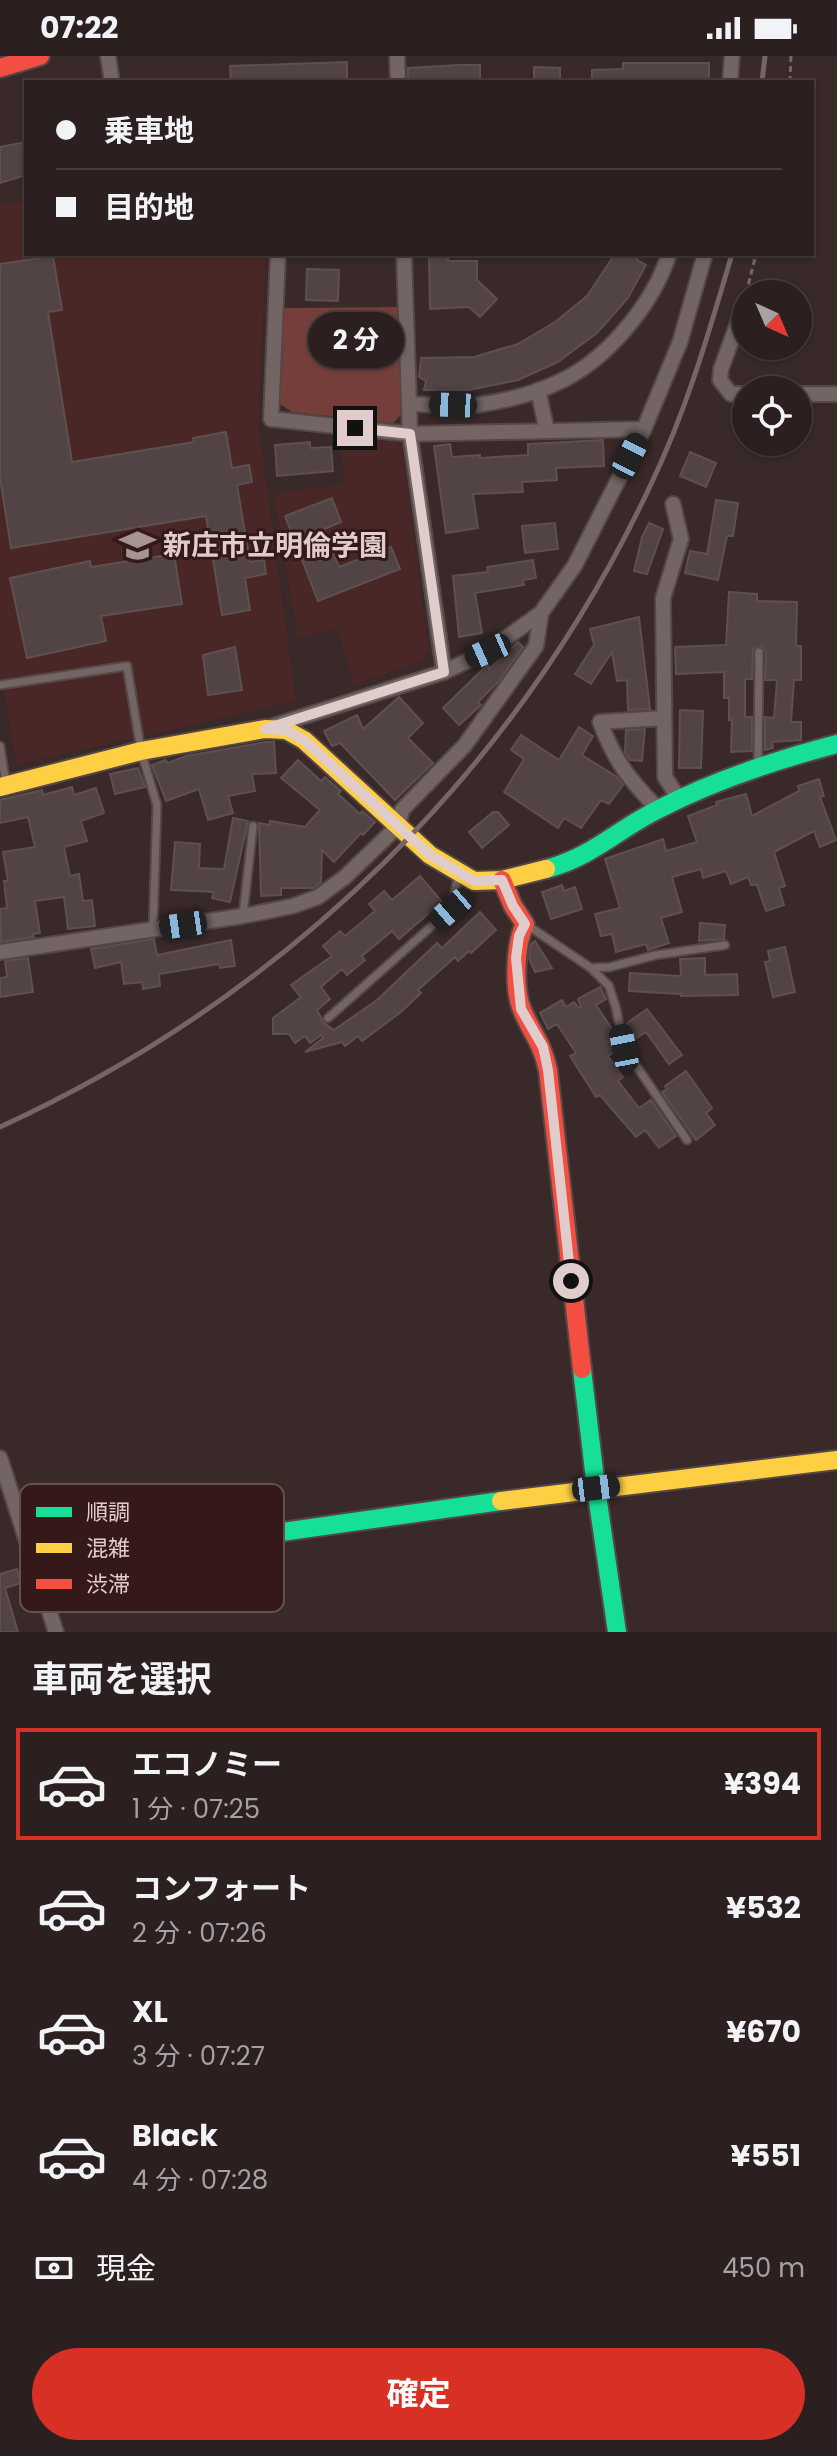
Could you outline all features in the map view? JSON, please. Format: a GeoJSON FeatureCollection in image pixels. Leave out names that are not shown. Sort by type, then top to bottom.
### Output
{"type":"FeatureCollection","features":[{"type":"Feature","properties":{"kind":"street"},"geometry":{"type":"LineString","coordinates":[[0,68],[40,56]]}},
{"type":"Feature","properties":{"kind":"street"},"geometry":{"type":"LineString","coordinates":[[108,56],[112,80]]}},
{"type":"Feature","properties":{"kind":"street"},"geometry":{"type":"LineString","coordinates":[[397,56],[398,80]]}},
{"type":"Feature","properties":{"kind":"street"},"geometry":{"type":"LineString","coordinates":[[730,80],[732,56]]}},
{"type":"Feature","properties":{"kind":"street"},"geometry":{"type":"LineString","coordinates":[[278,256],[271,419],[410,434],[644,429]]}},
{"type":"Feature","properties":{"kind":"street"},"geometry":{"type":"LineString","coordinates":[[404,256],[410,434],[444,672]]}},
{"type":"Feature","properties":{"kind":"street"},"geometry":{"type":"LineString","coordinates":[[409,404],[475,405],[523,396],[565,379],[587,365],[632,320],[651,293],[668,256]]}},
{"type":"Feature","properties":{"kind":"street"},"geometry":{"type":"LineString","coordinates":[[3,787],[141,751],[265,729],[444,672],[488,651],[541,613],[575,565],[644,429],[680,342],[704,256]]}},
{"type":"Feature","properties":{"kind":"street"},"geometry":{"type":"LineString","coordinates":[[732,339],[720,380],[732,394]]}},
{"type":"Feature","properties":{"kind":"street"},"geometry":{"type":"LineString","coordinates":[[538,390],[547,431]]}},
{"type":"Feature","properties":{"kind":"street"},"geometry":{"type":"LineString","coordinates":[[812,394],[837,394]]}},
{"type":"Feature","properties":{"kind":"street"},"geometry":{"type":"LineString","coordinates":[[673,504],[681,539],[663,598],[665,777],[680,800]]}},
{"type":"Feature","properties":{"kind":"street"},"geometry":{"type":"LineString","coordinates":[[0,952],[243,916],[293,906],[318,897],[345,877],[398,826],[402,810],[465,745],[536,646],[541,613]]}},
{"type":"Feature","properties":{"kind":"street"},"geometry":{"type":"LineString","coordinates":[[658,809],[627,777],[613,756],[600,722],[664,718]]}},
{"type":"Feature","properties":{"kind":"street"},"geometry":{"type":"LineString","coordinates":[[265,729],[286,730],[304,740],[430,855],[474,881],[502,880],[573,862],[658,809],[758,766],[837,744]]}},
{"type":"Feature","properties":{"kind":"street"},"geometry":{"type":"LineString","coordinates":[[502,880],[525,924],[519,936],[516,958],[521,1009],[543,1047],[548,1070],[596,1488],[617,1632]]}},
{"type":"Feature","properties":{"kind":"street"},"geometry":{"type":"LineString","coordinates":[[0,1458],[4,1482],[20,1526]]}},
{"type":"Feature","properties":{"kind":"street"},"geometry":{"type":"LineString","coordinates":[[284,1532],[596,1488],[837,1460]]}},
{"type":"Feature","properties":{"kind":"street"},"geometry":{"type":"LineString","coordinates":[[50,1612],[56,1632]]}},
{"type":"Feature","properties":{"kind":"lane"},"geometry":{"type":"LineString","coordinates":[[758,766],[759,652]]}},
{"type":"Feature","properties":{"kind":"lane"},"geometry":{"type":"LineString","coordinates":[[0,685],[127,666],[141,751],[157,805],[153,929]]}},
{"type":"Feature","properties":{"kind":"lane"},"geometry":{"type":"LineString","coordinates":[[0,746],[3,787]]}},
{"type":"Feature","properties":{"kind":"lane"},"geometry":{"type":"LineString","coordinates":[[243,916],[253,826]]}},
{"type":"Feature","properties":{"kind":"lane"},"geometry":{"type":"LineString","coordinates":[[328,1018],[451,909],[459,872]]}},
{"type":"Feature","properties":{"kind":"lane"},"geometry":{"type":"LineString","coordinates":[[525,924],[591,968],[609,986],[624,1048],[687,1140]]}},
{"type":"Feature","properties":{"kind":"lane"},"geometry":{"type":"LineString","coordinates":[[591,968],[725,945]]}},
{"type":"Feature","properties":{"kind":"path"},"geometry":{"type":"LineString","coordinates":[[790,80],[791,56]]}},
{"type":"Feature","properties":{"kind":"path"},"geometry":{"type":"LineString","coordinates":[[750,280],[756,256]]}},
{"type":"Feature","properties":{"kind":"shaded area","name":"新庄市立明倫学園"},"geometry":{"type":"Polygon","coordinates":[[[24,201],[24,256],[266,256],[258,422],[296,701],[16,765],[0,669],[0,204],[24,201]]]}},
{"type":"Feature","properties":{"kind":"shaded area"},"geometry":{"type":"Polygon","coordinates":[[[398,307],[403,413],[393,423],[292,412],[280,404],[282,308],[398,307]]]}},
{"type":"Feature","properties":{"kind":"shaded area"},"geometry":{"type":"Polygon","coordinates":[[[339,437],[392,438],[402,448],[428,650],[422,661],[354,685],[337,628],[298,638],[274,494],[345,483],[339,437]]]}},
{"type":"Feature","properties":{"kind":"building"},"geometry":{"type":"Polygon","coordinates":[[[347,62],[347,80],[231,80],[230,66],[347,62]]]}},
{"type":"Feature","properties":{"kind":"building"},"geometry":{"type":"Polygon","coordinates":[[[623,63],[709,63],[709,80],[592,80],[592,70],[623,69],[623,63]]]}},
{"type":"Feature","properties":{"kind":"building"},"geometry":{"type":"Polygon","coordinates":[[[480,65],[480,80],[408,80],[408,68],[480,65]]]}},
{"type":"Feature","properties":{"kind":"building"},"geometry":{"type":"Polygon","coordinates":[[[534,67],[560,68],[560,80],[534,80],[534,67]]]}},
{"type":"Feature","properties":{"kind":"building"},"geometry":{"type":"Polygon","coordinates":[[[24,142],[24,176],[0,183],[0,147],[24,142]]]}},
{"type":"Feature","properties":{"kind":"building"},"geometry":{"type":"Polygon","coordinates":[[[53,256],[62,310],[48,312],[72,462],[194,442],[193,438],[226,432],[232,468],[249,465],[252,482],[237,485],[250,562],[264,560],[266,574],[245,578],[250,610],[222,615],[206,516],[11,548],[0,478],[0,264],[53,256]]]}},
{"type":"Feature","properties":{"kind":"building"},"geometry":{"type":"Polygon","coordinates":[[[429,256],[448,256],[448,261],[477,261],[477,280],[497,299],[480,317],[469,307],[430,309],[429,256]]]}},
{"type":"Feature","properties":{"kind":"building"},"geometry":{"type":"Polygon","coordinates":[[[614,256],[639,256],[637,260],[646,265],[628,298],[597,333],[558,362],[518,380],[469,390],[424,390],[426,381],[419,377],[421,358],[474,357],[518,344],[555,322],[587,296],[614,256]]]}},
{"type":"Feature","properties":{"kind":"building"},"geometry":{"type":"Polygon","coordinates":[[[307,269],[339,270],[338,301],[306,300],[307,269]]]}},
{"type":"Feature","properties":{"kind":"building"},"geometry":{"type":"Polygon","coordinates":[[[603,440],[604,466],[556,468],[557,480],[522,482],[523,492],[473,494],[478,528],[446,533],[434,446],[450,444],[452,457],[480,455],[480,458],[528,455],[528,444],[603,440]]]}},
{"type":"Feature","properties":{"kind":"building"},"geometry":{"type":"Polygon","coordinates":[[[310,442],[310,448],[331,447],[333,471],[277,476],[275,445],[310,442]]]}},
{"type":"Feature","properties":{"kind":"building"},"geometry":{"type":"Polygon","coordinates":[[[690,452],[716,463],[706,487],[680,476],[690,452]]]}},
{"type":"Feature","properties":{"kind":"building"},"geometry":{"type":"Polygon","coordinates":[[[332,498],[341,522],[324,529],[339,567],[391,547],[400,569],[318,601],[285,516],[332,498]]]}},
{"type":"Feature","properties":{"kind":"building"},"geometry":{"type":"Polygon","coordinates":[[[716,500],[738,503],[733,536],[727,536],[718,580],[685,573],[690,551],[707,554],[716,500]]]}},
{"type":"Feature","properties":{"kind":"building"},"geometry":{"type":"Polygon","coordinates":[[[555,523],[558,549],[525,553],[522,526],[555,523]]]}},
{"type":"Feature","properties":{"kind":"building"},"geometry":{"type":"Polygon","coordinates":[[[649,523],[663,529],[647,574],[634,571],[642,537],[649,523]]]}},
{"type":"Feature","properties":{"kind":"building"},"geometry":{"type":"Polygon","coordinates":[[[174,554],[182,604],[101,616],[106,641],[27,658],[10,578],[90,561],[91,567],[174,554]]]}},
{"type":"Feature","properties":{"kind":"building"},"geometry":{"type":"Polygon","coordinates":[[[533,560],[536,578],[523,580],[524,585],[475,593],[482,633],[459,637],[453,576],[488,572],[487,567],[533,560]]]}},
{"type":"Feature","properties":{"kind":"building"},"geometry":{"type":"Polygon","coordinates":[[[729,592],[757,594],[757,601],[797,602],[796,646],[801,646],[801,680],[794,680],[791,722],[801,722],[801,740],[772,742],[773,748],[765,750],[765,717],[774,718],[777,680],[765,680],[766,652],[762,646],[753,649],[752,679],[745,679],[745,717],[752,717],[752,751],[731,752],[732,720],[729,720],[729,698],[724,698],[724,672],[676,674],[675,647],[726,645],[729,592]]]}},
{"type":"Feature","properties":{"kind":"building"},"geometry":{"type":"Polygon","coordinates":[[[639,617],[650,709],[628,710],[627,680],[617,681],[612,652],[591,684],[575,674],[594,645],[590,629],[639,617]]]}},
{"type":"Feature","properties":{"kind":"building"},"geometry":{"type":"Polygon","coordinates":[[[518,642],[523,647],[498,682],[478,702],[481,705],[459,725],[443,708],[488,664],[489,669],[518,642]]]}},
{"type":"Feature","properties":{"kind":"building"},"geometry":{"type":"Polygon","coordinates":[[[235,647],[242,690],[208,695],[203,655],[235,647]]]}},
{"type":"Feature","properties":{"kind":"building"},"geometry":{"type":"Polygon","coordinates":[[[399,697],[423,723],[408,738],[433,763],[395,800],[340,743],[332,746],[324,731],[357,715],[363,729],[399,697]]]}},
{"type":"Feature","properties":{"kind":"building"},"geometry":{"type":"Polygon","coordinates":[[[680,710],[703,711],[701,768],[679,768],[680,710]]]}},
{"type":"Feature","properties":{"kind":"building"},"geometry":{"type":"Polygon","coordinates":[[[579,727],[593,736],[582,755],[617,777],[623,785],[609,804],[601,800],[581,828],[564,818],[558,828],[504,792],[524,759],[511,750],[521,735],[559,760],[579,727]]]}},
{"type":"Feature","properties":{"kind":"building"},"geometry":{"type":"Polygon","coordinates":[[[645,729],[642,761],[630,760],[625,752],[626,730],[645,729]]]}},
{"type":"Feature","properties":{"kind":"building"},"geometry":{"type":"Polygon","coordinates":[[[274,742],[276,773],[252,774],[255,791],[228,796],[233,813],[208,820],[199,789],[166,801],[152,765],[165,760],[168,763],[186,756],[274,742]]]}},
{"type":"Feature","properties":{"kind":"building"},"geometry":{"type":"Polygon","coordinates":[[[298,760],[321,781],[325,777],[360,814],[362,811],[375,822],[334,862],[322,850],[321,882],[313,888],[281,888],[281,895],[261,896],[259,823],[269,825],[270,821],[305,827],[320,810],[281,778],[298,760]]]}},
{"type":"Feature","properties":{"kind":"building"},"geometry":{"type":"Polygon","coordinates":[[[138,768],[145,787],[115,794],[110,774],[138,768]]]}},
{"type":"Feature","properties":{"kind":"building"},"geometry":{"type":"Polygon","coordinates":[[[819,779],[824,796],[820,797],[836,840],[820,847],[814,831],[774,852],[785,886],[779,888],[784,905],[766,911],[757,885],[751,885],[748,877],[731,884],[726,871],[703,878],[701,869],[672,877],[682,912],[661,918],[669,943],[648,950],[646,944],[616,952],[612,934],[601,936],[595,914],[620,908],[605,859],[663,839],[666,851],[697,842],[688,816],[717,805],[716,802],[746,794],[752,816],[799,791],[798,786],[819,779]]]}},
{"type":"Feature","properties":{"kind":"building"},"geometry":{"type":"Polygon","coordinates":[[[72,787],[74,795],[96,788],[104,813],[81,821],[87,841],[64,847],[70,876],[79,874],[83,901],[92,900],[95,926],[68,929],[64,897],[35,901],[40,933],[33,934],[34,937],[1,942],[0,909],[7,908],[4,881],[8,881],[3,852],[35,847],[28,817],[0,823],[0,800],[42,790],[43,795],[72,787]]]}},
{"type":"Feature","properties":{"kind":"building"},"geometry":{"type":"Polygon","coordinates":[[[493,812],[498,812],[509,825],[482,848],[469,832],[493,812]]]}},
{"type":"Feature","properties":{"kind":"building"},"geometry":{"type":"Polygon","coordinates":[[[233,818],[248,821],[230,902],[212,898],[214,892],[171,890],[175,842],[200,844],[199,868],[224,869],[233,818]]]}},
{"type":"Feature","properties":{"kind":"building"},"geometry":{"type":"Polygon","coordinates":[[[420,876],[442,902],[399,939],[392,931],[362,956],[365,960],[347,975],[342,969],[321,987],[330,999],[317,1010],[324,1023],[334,1030],[377,1000],[437,943],[442,948],[480,912],[496,930],[471,953],[469,951],[458,961],[455,957],[418,990],[421,993],[401,1012],[362,1041],[358,1036],[345,1046],[342,1042],[305,1052],[323,1038],[321,1035],[310,1043],[305,1036],[295,1043],[289,1034],[273,1034],[273,1018],[301,997],[291,985],[332,956],[323,946],[340,931],[345,936],[375,911],[369,904],[384,891],[392,900],[420,876]]]}},
{"type":"Feature","properties":{"kind":"building"},"geometry":{"type":"Polygon","coordinates":[[[562,885],[564,891],[575,887],[582,909],[551,919],[542,892],[562,885]]]}},
{"type":"Feature","properties":{"kind":"building"},"geometry":{"type":"Polygon","coordinates":[[[700,923],[725,925],[724,939],[699,941],[700,923]]]}},
{"type":"Feature","properties":{"kind":"building"},"geometry":{"type":"Polygon","coordinates":[[[154,939],[157,955],[231,940],[235,966],[220,968],[219,964],[159,974],[160,986],[143,989],[142,982],[124,984],[121,962],[95,968],[91,949],[154,939]]]}},
{"type":"Feature","properties":{"kind":"building"},"geometry":{"type":"Polygon","coordinates":[[[535,941],[552,968],[535,972],[529,958],[531,944],[535,941]]]}},
{"type":"Feature","properties":{"kind":"building"},"geometry":{"type":"Polygon","coordinates":[[[785,947],[795,992],[773,997],[765,962],[770,961],[768,951],[785,947]]]}},
{"type":"Feature","properties":{"kind":"building"},"geometry":{"type":"Polygon","coordinates":[[[28,958],[33,992],[0,997],[0,978],[7,977],[5,961],[28,958]]]}},
{"type":"Feature","properties":{"kind":"building"},"geometry":{"type":"Polygon","coordinates":[[[705,958],[705,975],[737,974],[738,995],[681,996],[629,991],[630,973],[681,976],[680,959],[705,958]]]}},
{"type":"Feature","properties":{"kind":"building"},"geometry":{"type":"Polygon","coordinates":[[[600,987],[606,999],[596,1005],[614,1032],[618,1050],[608,1056],[623,1077],[618,1081],[639,1108],[651,1100],[676,1136],[659,1148],[645,1130],[636,1137],[600,1095],[596,1097],[570,1056],[576,1053],[557,1024],[548,1029],[540,1013],[562,1000],[566,1007],[574,1002],[579,1008],[578,999],[600,987]]]}},
{"type":"Feature","properties":{"kind":"building"},"geometry":{"type":"Polygon","coordinates":[[[647,1009],[682,1055],[669,1064],[646,1032],[630,1042],[627,1023],[647,1009]]]}},
{"type":"Feature","properties":{"kind":"building"},"geometry":{"type":"Polygon","coordinates":[[[686,1071],[712,1108],[706,1113],[715,1125],[696,1140],[662,1092],[667,1089],[665,1086],[686,1071]]]}},
{"type":"Feature","properties":{"kind":"building"},"geometry":{"type":"Polygon","coordinates":[[[17,1569],[20,1583],[5,1588],[18,1632],[0,1632],[0,1574],[17,1569]]]}},
{"type":"Feature","properties":{"kind":"railway"},"geometry":{"type":"LineString","coordinates":[[762,80],[765,56]]}},
{"type":"Feature","properties":{"kind":"railway"},"geometry":{"type":"LineString","coordinates":[[0,1127],[105,1073],[205,1011],[298,941],[384,863],[463,778],[534,686],[597,587],[652,482],[687,398],[731,256]]}},
{"type":"Feature","properties":{"kind":"traffic: fast"},"geometry":{"type":"LineString","coordinates":[[546,869],[591,850],[644,817],[702,789],[769,764],[837,744]]}},
{"type":"Feature","properties":{"kind":"traffic: fast"},"geometry":{"type":"LineString","coordinates":[[582,1369],[617,1632]]}},
{"type":"Feature","properties":{"kind":"traffic: fast"},"geometry":{"type":"LineString","coordinates":[[284,1532],[501,1501]]}},
{"type":"Feature","properties":{"kind":"traffic: slow"},"geometry":{"type":"LineString","coordinates":[[0,787],[141,751],[265,729],[286,730],[304,740],[430,855],[474,881],[502,880],[546,869]]}},
{"type":"Feature","properties":{"kind":"traffic: slow"},"geometry":{"type":"LineString","coordinates":[[501,1501],[837,1460]]}},
{"type":"Feature","properties":{"kind":"traffic: jam"},"geometry":{"type":"LineString","coordinates":[[0,68],[40,56]]}},
{"type":"Feature","properties":{"kind":"traffic: jam"},"geometry":{"type":"LineString","coordinates":[[502,880],[525,924],[517,955],[518,992],[523,1012],[548,1070],[582,1369]]}},
{"type":"Feature","properties":{"kind":"place","name":"新庄市立明倫学園"},"geometry":{"type":"Point","coordinates":[137,545]}},
{"type":"Feature","properties":{"kind":"route"},"geometry":{"type":"LineString","coordinates":[[355,428],[410,434],[444,672],[265,729],[286,730],[304,740],[430,855],[474,881],[502,880],[525,924],[519,936],[516,958],[521,1009],[543,1047],[548,1070],[571,1281]]}}]}
